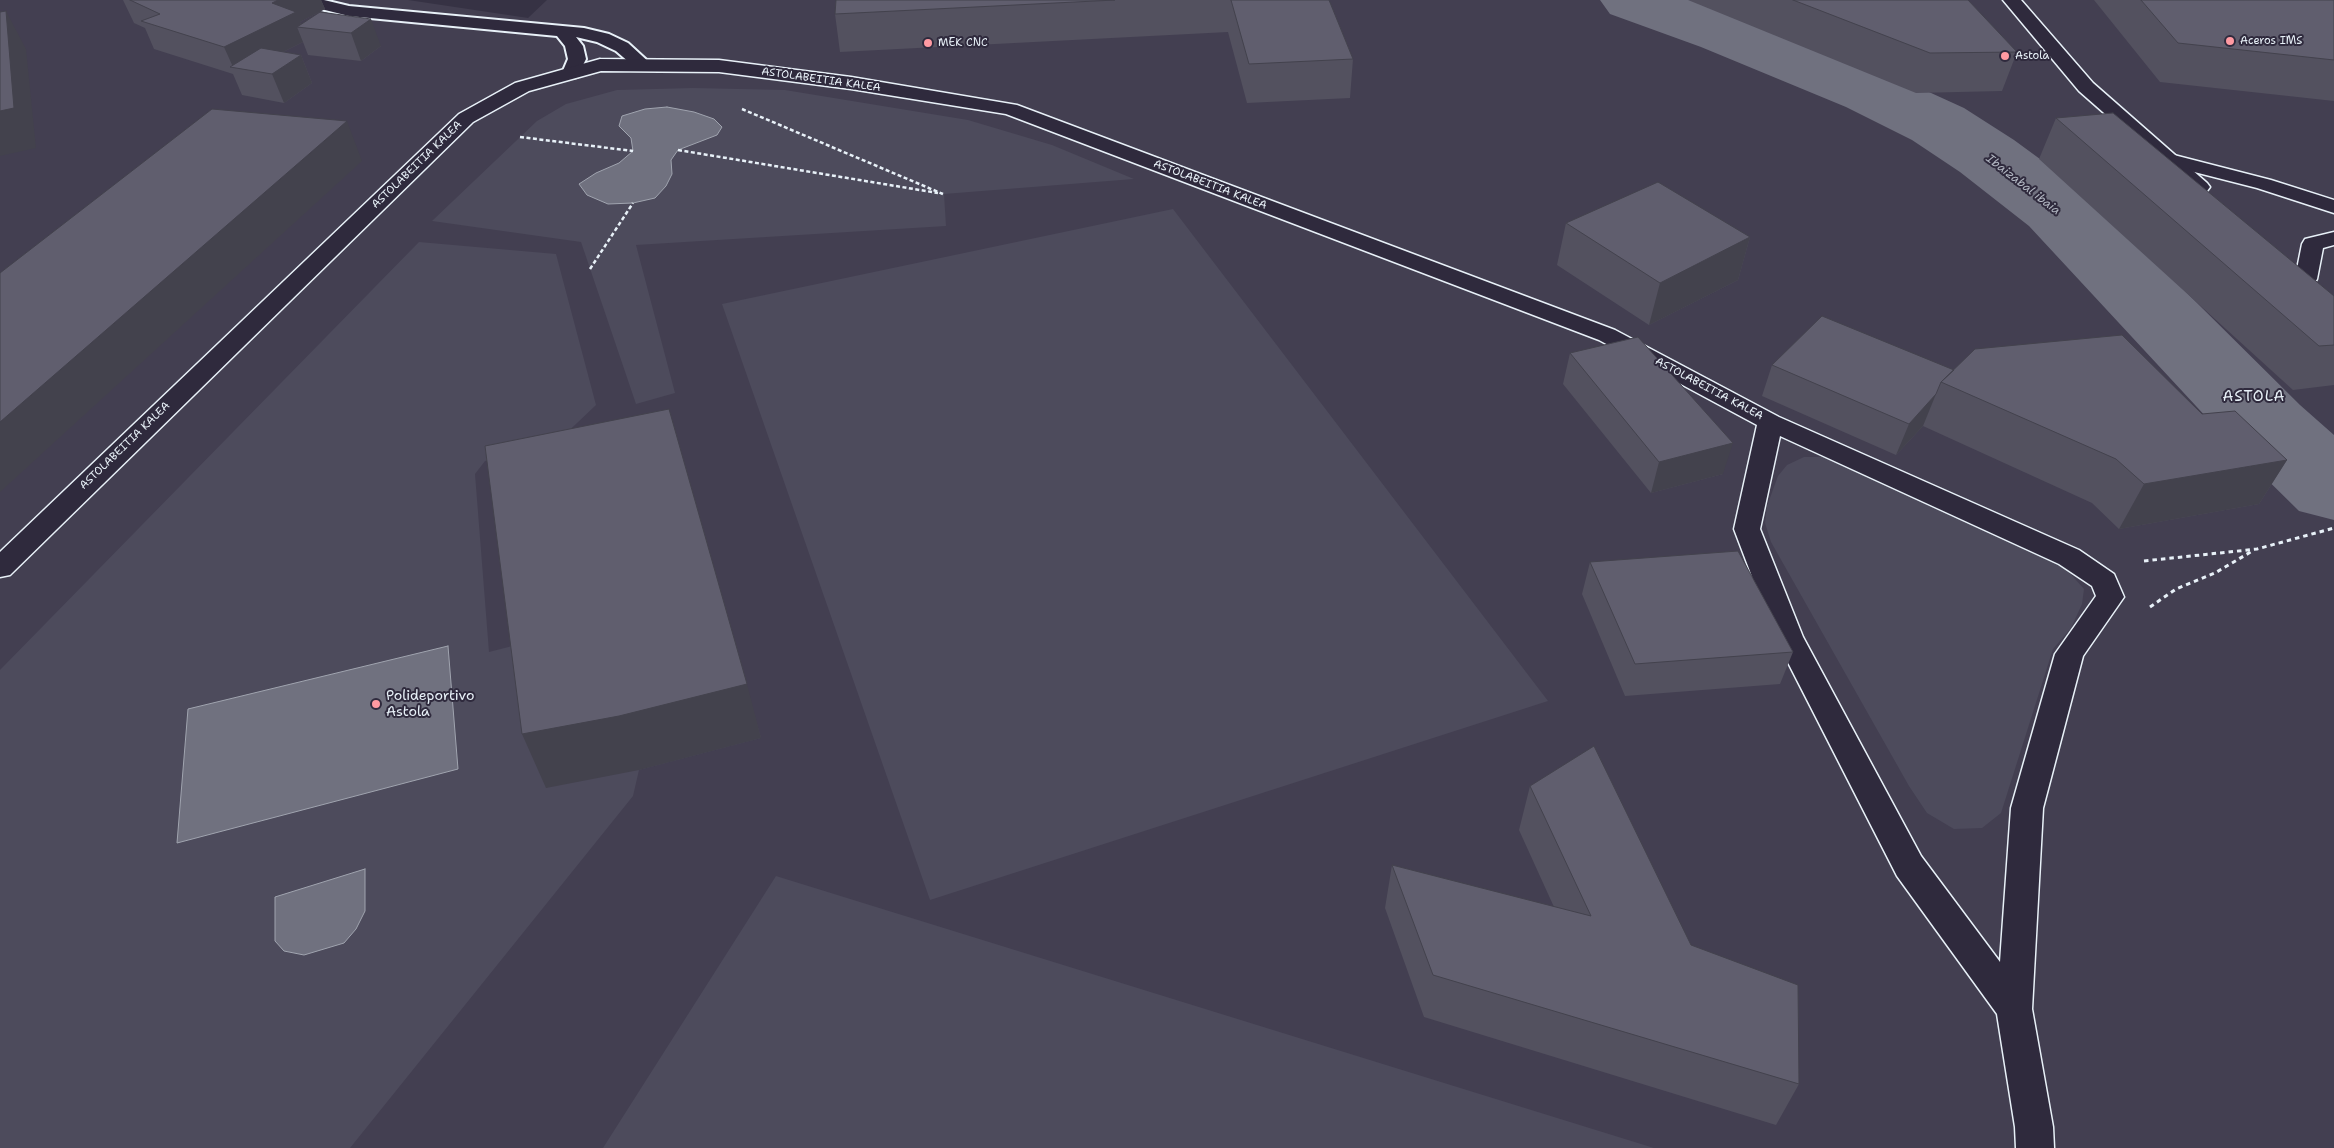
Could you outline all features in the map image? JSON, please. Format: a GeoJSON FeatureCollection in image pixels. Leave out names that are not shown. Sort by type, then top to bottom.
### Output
{"type":"FeatureCollection","features":[{"type":"Feature","properties":{"kind":"street"},"geometry":{"type":"LineString","coordinates":[[2012,0],[2086,87],[2215,200]]}},
{"type":"Feature","properties":{"kind":"street","name":"ASTOLABEITIA KALEA"},"geometry":{"type":"LineString","coordinates":[[0,568],[466,118],[522,87],[600,65],[729,67],[851,83],[1010,109],[1607,335],[1770,422],[2069,557],[2104,581],[2110,597],[2068,654],[2027,808],[2014,1009]]}},
{"type":"Feature","properties":{"kind":"street"},"geometry":{"type":"LineString","coordinates":[[2170,160],[2264,184],[2334,207]]}},
{"type":"Feature","properties":{"kind":"street"},"geometry":{"type":"LineString","coordinates":[[2306,279],[2313,244],[2334,238]]}},
{"type":"Feature","properties":{"kind":"street"},"geometry":{"type":"LineString","coordinates":[[1770,422],[1747,529],[1789,637],[1910,866],[2014,1009],[2034,1127],[2035,1148]]}},
{"type":"Feature","properties":{"kind":"lane"},"geometry":{"type":"LineString","coordinates":[[303,0],[349,10],[564,33],[584,33],[603,38],[622,47],[643,66]]}},
{"type":"Feature","properties":{"kind":"lane"},"geometry":{"type":"LineString","coordinates":[[564,33],[574,46],[577,59],[571,73]]}},
{"type":"Feature","properties":{"kind":"path"},"geometry":{"type":"LineString","coordinates":[[678,150],[943,194],[738,107]]}},
{"type":"Feature","properties":{"kind":"path"},"geometry":{"type":"LineString","coordinates":[[520,137],[633,151]]}},
{"type":"Feature","properties":{"kind":"path"},"geometry":{"type":"LineString","coordinates":[[590,269],[633,203]]}},
{"type":"Feature","properties":{"kind":"path"},"geometry":{"type":"LineString","coordinates":[[2138,562],[2257,549],[2334,528]]}},
{"type":"Feature","properties":{"kind":"path"},"geometry":{"type":"LineString","coordinates":[[2143,612],[2176,590],[2215,573],[2257,549]]}},
{"type":"Feature","properties":{"kind":"shaded area"},"geometry":{"type":"Polygon","coordinates":[[[0,0],[408,0],[528,18],[547,0],[2334,0],[2334,1148],[0,1148],[0,0]]]}},
{"type":"Feature","properties":{"kind":"shaded area"},"geometry":{"type":"Polygon","coordinates":[[[693,88],[785,90],[968,120],[1052,145],[1134,179],[944,194],[946,226],[636,245],[675,393],[636,404],[581,242],[432,221],[537,121],[566,104],[617,90],[693,88]]]}},
{"type":"Feature","properties":{"kind":"shaded area"},"geometry":{"type":"Polygon","coordinates":[[[1173,209],[1548,701],[930,900],[722,304],[1173,209]]]}},
{"type":"Feature","properties":{"kind":"shaded area","name":"Polideportivo Astola"},"geometry":{"type":"Polygon","coordinates":[[[419,242],[556,254],[596,405],[557,442],[485,461],[475,474],[489,652],[524,643],[684,462],[761,738],[639,770],[633,796],[350,1148],[0,1148],[0,670],[419,242]]]}},
{"type":"Feature","properties":{"kind":"shaded area"},"geometry":{"type":"Polygon","coordinates":[[[1804,457],[1826,457],[2036,548],[2066,569],[2084,589],[2082,604],[2071,628],[2053,649],[2001,813],[1982,828],[1954,829],[1927,813],[1909,786],[1771,542],[1765,523],[1767,506],[1778,476],[1787,465],[1804,457]]]}},
{"type":"Feature","properties":{"kind":"shaded area"},"geometry":{"type":"Polygon","coordinates":[[[776,876],[1654,1148],[603,1148],[776,876]]]}},
{"type":"Feature","properties":{"kind":"water"},"geometry":{"type":"Polygon","coordinates":[[[667,107],[694,112],[714,119],[722,127],[717,135],[678,150],[671,160],[672,174],[666,186],[655,198],[633,203],[608,204],[587,195],[579,184],[596,173],[619,163],[633,151],[631,138],[619,126],[622,116],[645,109],[667,107]]]}},
{"type":"Feature","properties":{"kind":"water"},"geometry":{"type":"Polygon","coordinates":[[[448,646],[458,769],[177,843],[188,709],[448,646]]]}},
{"type":"Feature","properties":{"kind":"water"},"geometry":{"type":"Polygon","coordinates":[[[365,869],[365,911],[356,929],[344,943],[304,955],[284,951],[275,941],[275,897],[365,869]]]}},
{"type":"Feature","properties":{"kind":"building"},"geometry":{"type":"Polygon","coordinates":[[[130,0],[278,0],[272,3],[296,12],[224,47],[141,21],[160,14],[130,0]]]}},
{"type":"Feature","properties":{"kind":"building"},"geometry":{"type":"Polygon","coordinates":[[[836,0],[1115,0],[835,14],[836,0]]]}},
{"type":"Feature","properties":{"kind":"building"},"geometry":{"type":"Polygon","coordinates":[[[1231,0],[1329,0],[1353,59],[1249,64],[1231,0]]]}},
{"type":"Feature","properties":{"kind":"building"},"geometry":{"type":"Polygon","coordinates":[[[1793,0],[1968,0],[2017,52],[1930,53],[1793,0]]]}},
{"type":"Feature","properties":{"kind":"building"},"geometry":{"type":"Polygon","coordinates":[[[2141,0],[2334,0],[2334,60],[2178,43],[2141,0]]]}},
{"type":"Feature","properties":{"kind":"building"},"geometry":{"type":"Polygon","coordinates":[[[6,11],[14,108],[0,111],[0,12],[6,11]]]}},
{"type":"Feature","properties":{"kind":"building"},"geometry":{"type":"Polygon","coordinates":[[[320,12],[371,19],[351,33],[297,27],[320,12]]]}},
{"type":"Feature","properties":{"kind":"building"},"geometry":{"type":"Polygon","coordinates":[[[261,48],[301,55],[272,74],[230,67],[261,48]]]}},
{"type":"Feature","properties":{"kind":"building"},"geometry":{"type":"Polygon","coordinates":[[[212,109],[347,121],[0,422],[0,273],[212,109]]]}},
{"type":"Feature","properties":{"kind":"building"},"geometry":{"type":"Polygon","coordinates":[[[2113,113],[2334,296],[2334,345],[2319,346],[2056,118],[2113,113]]]}},
{"type":"Feature","properties":{"kind":"building"},"geometry":{"type":"Polygon","coordinates":[[[1658,182],[1750,237],[1660,283],[1566,223],[1658,182]]]}},
{"type":"Feature","properties":{"kind":"building"},"geometry":{"type":"Polygon","coordinates":[[[1822,316],[1954,370],[1941,382],[1936,394],[1909,424],[1772,365],[1822,316]]]}},
{"type":"Feature","properties":{"kind":"building"},"geometry":{"type":"Polygon","coordinates":[[[2122,335],[2202,414],[2235,411],[2287,460],[2144,484],[2116,459],[1941,382],[1975,349],[2122,335]]]}},
{"type":"Feature","properties":{"kind":"building"},"geometry":{"type":"Polygon","coordinates":[[[1638,337],[1733,443],[1659,462],[1570,353],[1638,337]]]}},
{"type":"Feature","properties":{"kind":"building"},"geometry":{"type":"Polygon","coordinates":[[[669,409],[747,684],[619,716],[522,734],[485,446],[669,409]]]}},
{"type":"Feature","properties":{"kind":"building"},"geometry":{"type":"Polygon","coordinates":[[[1738,551],[1793,652],[1635,664],[1590,562],[1738,551]]]}},
{"type":"Feature","properties":{"kind":"building"},"geometry":{"type":"Polygon","coordinates":[[[1594,746],[1691,945],[1798,985],[1799,1084],[1433,975],[1392,865],[1591,916],[1530,786],[1594,746]]]}},
{"type":"Feature","properties":{"kind":"waterway","name":"Ibaizabal ibaia"},"geometry":{"type":"LineString","coordinates":[[1633,0],[1725,33],[1871,92],[1938,124],[1987,156],[2057,209],[2267,426],[2334,488]]}},
{"type":"Feature","properties":{"kind":"place","name":"Aceros IMS"},"geometry":{"type":"Point","coordinates":[2230,41]}},
{"type":"Feature","properties":{"kind":"place","name":"MEK CNC"},"geometry":{"type":"Point","coordinates":[928,43]}},
{"type":"Feature","properties":{"kind":"place","name":"Astola"},"geometry":{"type":"Point","coordinates":[2005,56]}},
{"type":"Feature","properties":{"kind":"place","name":"Polideportivo Astola"},"geometry":{"type":"Point","coordinates":[376,704]}},
{"type":"Feature","properties":{"kind":"district","name":"ASTOLA"},"geometry":{"type":"Point","coordinates":[2254,397]}}]}
